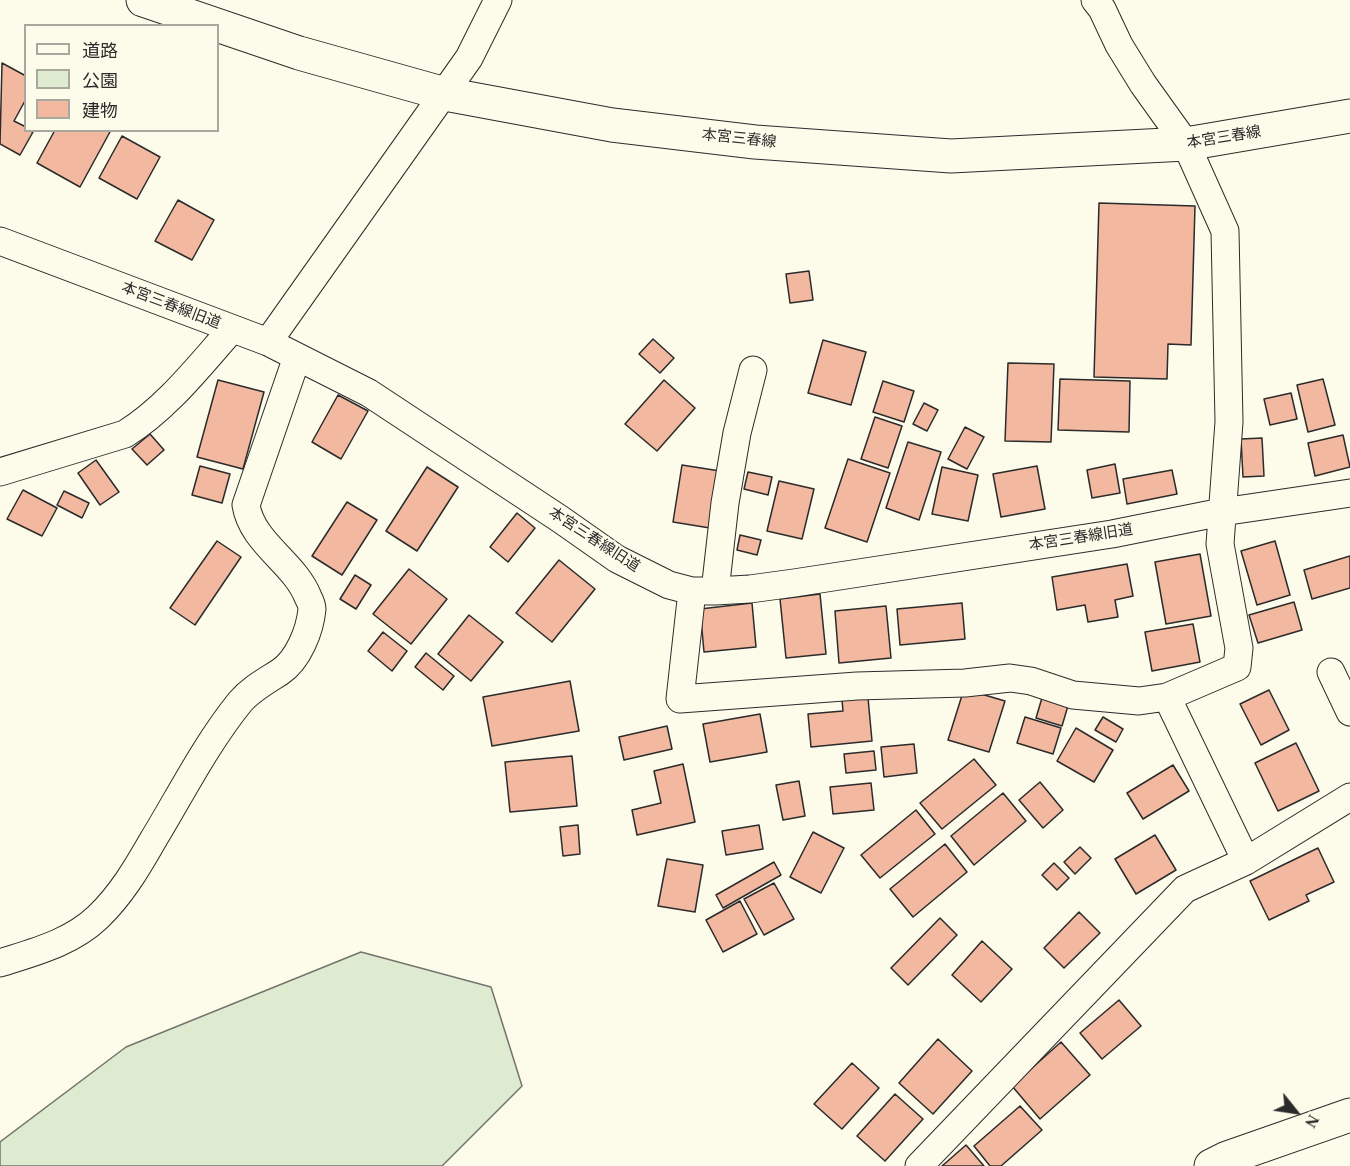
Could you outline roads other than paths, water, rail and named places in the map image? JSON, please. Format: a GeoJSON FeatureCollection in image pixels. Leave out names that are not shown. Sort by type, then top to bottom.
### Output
{"type":"FeatureCollection","features":[{"type":"Feature","properties":{"kind":"main road","name":"本宮三春線"},"geometry":{"type":"LineString","coordinates":[[143,0],[215,24]]}},
{"type":"Feature","properties":{"kind":"main road","name":"本宮三春線"},"geometry":{"type":"LineString","coordinates":[[219,25],[299,52],[445,93],[612,125],[755,142],[951,156],[1186,144],[1350,116]]}},
{"type":"Feature","properties":{"kind":"main road"},"geometry":{"type":"LineString","coordinates":[[1211,1166],[1265,1144],[1350,1115]]}},
{"type":"Feature","properties":{"kind":"street"},"geometry":{"type":"LineString","coordinates":[[268,342],[445,93],[468,58],[498,0]]}},
{"type":"Feature","properties":{"kind":"street"},"geometry":{"type":"LineString","coordinates":[[753,370],[680,699],[857,686],[965,683],[1010,678],[1031,681],[1073,694],[1139,701],[1167,697],[1236,667],[1239,648],[1220,544],[1229,422],[1225,231],[1186,144],[1137,75],[1095,0]]}},
{"type":"Feature","properties":{"kind":"street","name":"本宮三春線旧道"},"geometry":{"type":"LineString","coordinates":[[0,241],[268,342],[369,393],[617,559],[669,585],[704,591],[794,584],[1112,534],[1222,512],[1350,493]]}},
{"type":"Feature","properties":{"kind":"street"},"geometry":{"type":"LineString","coordinates":[[0,472],[132,430],[174,394],[232,329]]}},
{"type":"Feature","properties":{"kind":"street"},"geometry":{"type":"LineString","coordinates":[[0,963],[56,944],[97,918],[129,881],[205,753],[240,701],[282,671],[298,652],[308,629],[312,607],[302,583],[255,529],[248,516],[246,505],[297,357]]}},
{"type":"Feature","properties":{"kind":"street"},"geometry":{"type":"LineString","coordinates":[[1331,672],[1350,712]]}},
{"type":"Feature","properties":{"kind":"street"},"geometry":{"type":"LineString","coordinates":[[1167,697],[1246,861]]}},
{"type":"Feature","properties":{"kind":"street"},"geometry":{"type":"LineString","coordinates":[[918,1166],[1185,889],[1246,861],[1350,797]]}}]}
